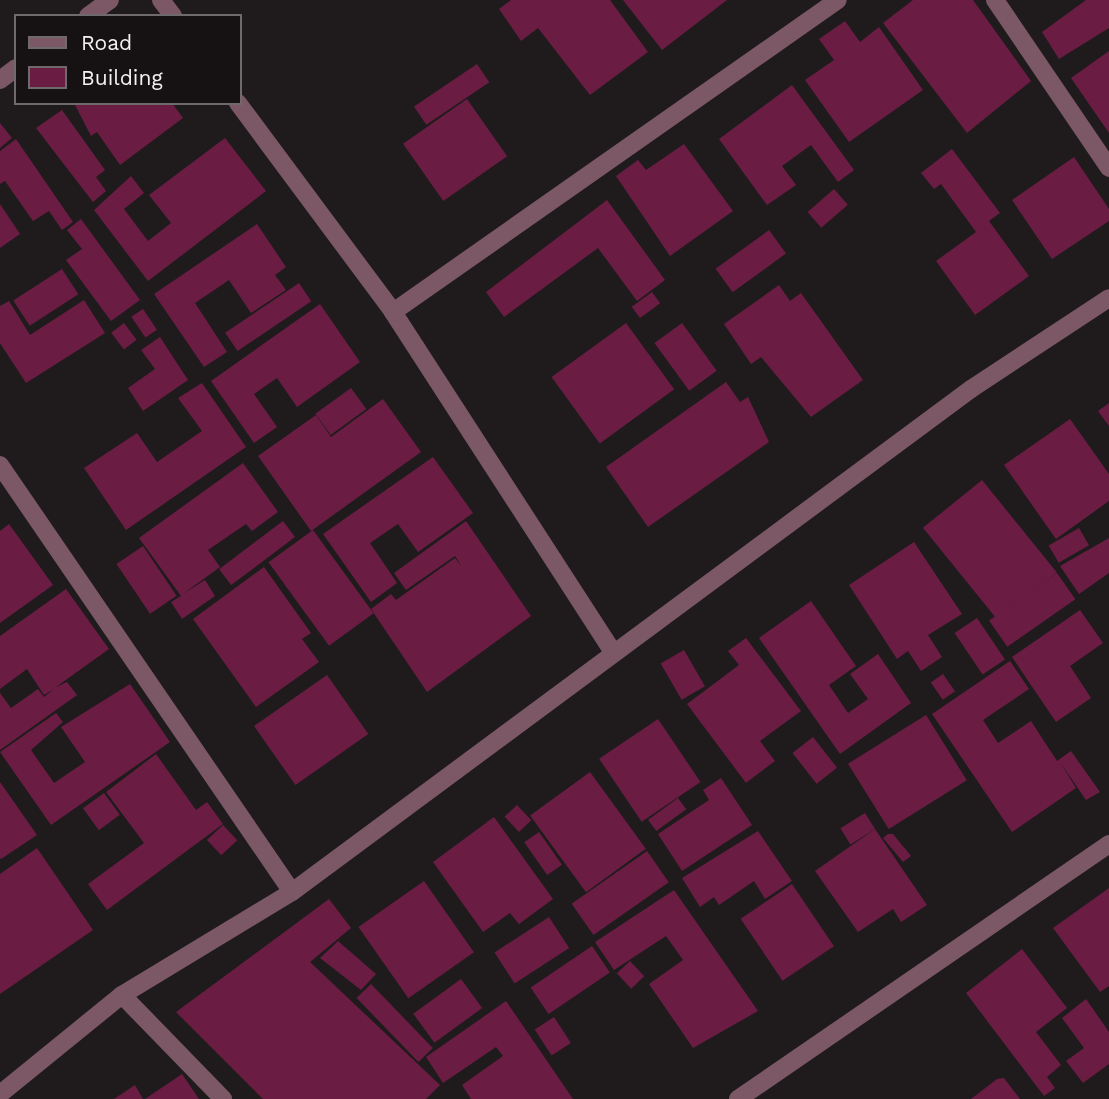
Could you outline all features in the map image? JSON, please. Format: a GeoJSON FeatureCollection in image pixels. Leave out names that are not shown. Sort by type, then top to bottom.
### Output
{"type":"FeatureCollection","features":[{"type":"Feature","properties":{"kind":"street"},"geometry":{"type":"LineString","coordinates":[[91,14],[110,0]]}},
{"type":"Feature","properties":{"kind":"street"},"geometry":{"type":"LineString","coordinates":[[393,312],[838,0]]}},
{"type":"Feature","properties":{"kind":"street"},"geometry":{"type":"LineString","coordinates":[[995,0],[1109,168]]}},
{"type":"Feature","properties":{"kind":"street"},"geometry":{"type":"LineString","coordinates":[[239,105],[393,312],[614,653]]}},
{"type":"Feature","properties":{"kind":"street"},"geometry":{"type":"LineString","coordinates":[[0,1094],[122,995],[292,892],[971,388],[1109,298]]}},
{"type":"Feature","properties":{"kind":"street"},"geometry":{"type":"LineString","coordinates":[[0,465],[292,892]]}},
{"type":"Feature","properties":{"kind":"street"},"geometry":{"type":"LineString","coordinates":[[738,1099],[1109,844]]}},
{"type":"Feature","properties":{"kind":"street"},"geometry":{"type":"LineString","coordinates":[[122,995],[223,1099]]}},
{"type":"Feature","properties":{"kind":"building"},"geometry":{"type":"Polygon","coordinates":[[[511,0],[610,0],[648,52],[590,95],[538,28],[521,41],[499,9],[511,0]]]}},
{"type":"Feature","properties":{"kind":"building"},"geometry":{"type":"Polygon","coordinates":[[[623,0],[727,0],[662,50],[623,0]]]}},
{"type":"Feature","properties":{"kind":"building"},"geometry":{"type":"Polygon","coordinates":[[[913,0],[973,0],[1031,81],[967,133],[883,23],[913,0]]]}},
{"type":"Feature","properties":{"kind":"building"},"geometry":{"type":"Polygon","coordinates":[[[1086,0],[1109,0],[1109,28],[1059,59],[1042,32],[1086,0]]]}},
{"type":"Feature","properties":{"kind":"building"},"geometry":{"type":"Polygon","coordinates":[[[845,21],[860,42],[879,27],[923,90],[849,142],[805,80],[834,60],[819,39],[845,21]]]}},
{"type":"Feature","properties":{"kind":"building"},"geometry":{"type":"Polygon","coordinates":[[[1109,51],[1109,133],[1071,78],[1109,51]]]}},
{"type":"Feature","properties":{"kind":"building"},"geometry":{"type":"Polygon","coordinates":[[[477,64],[489,82],[426,125],[414,106],[477,64]]]}},
{"type":"Feature","properties":{"kind":"building"},"geometry":{"type":"Polygon","coordinates":[[[792,85],[854,170],[838,182],[811,145],[782,166],[796,185],[767,205],[719,139],[792,85]]]}},
{"type":"Feature","properties":{"kind":"building"},"geometry":{"type":"Polygon","coordinates":[[[467,99],[507,156],[443,201],[403,144],[467,99]]]}},
{"type":"Feature","properties":{"kind":"building"},"geometry":{"type":"Polygon","coordinates":[[[75,105],[173,105],[183,118],[120,165],[97,132],[91,136],[75,105]]]}},
{"type":"Feature","properties":{"kind":"building"},"geometry":{"type":"Polygon","coordinates":[[[62,110],[105,170],[96,177],[106,191],[93,202],[36,128],[62,110]]]}},
{"type":"Feature","properties":{"kind":"building"},"geometry":{"type":"Polygon","coordinates":[[[0,123],[12,138],[0,148],[0,123]]]}},
{"type":"Feature","properties":{"kind":"building"},"geometry":{"type":"Polygon","coordinates":[[[225,138],[266,191],[148,281],[94,210],[131,176],[144,193],[124,209],[148,241],[171,223],[149,195],[225,138]]]}},
{"type":"Feature","properties":{"kind":"building"},"geometry":{"type":"Polygon","coordinates":[[[16,139],[73,222],[62,230],[49,211],[33,221],[5,181],[0,184],[0,151],[16,139]]]}},
{"type":"Feature","properties":{"kind":"building"},"geometry":{"type":"Polygon","coordinates":[[[684,144],[733,211],[670,256],[616,176],[638,160],[646,170],[684,144]]]}},
{"type":"Feature","properties":{"kind":"building"},"geometry":{"type":"Polygon","coordinates":[[[952,149],[1000,213],[989,221],[1029,276],[975,315],[936,261],[976,232],[941,184],[934,189],[921,173],[952,149]]]}},
{"type":"Feature","properties":{"kind":"building"},"geometry":{"type":"Polygon","coordinates":[[[1074,157],[1109,209],[1109,221],[1052,259],[1012,200],[1074,157]]]}},
{"type":"Feature","properties":{"kind":"building"},"geometry":{"type":"Polygon","coordinates":[[[834,189],[848,205],[821,228],[808,212],[834,189]]]}},
{"type":"Feature","properties":{"kind":"building"},"geometry":{"type":"Polygon","coordinates":[[[607,200],[665,280],[637,301],[598,248],[504,317],[486,292],[607,200]]]}},
{"type":"Feature","properties":{"kind":"building"},"geometry":{"type":"Polygon","coordinates":[[[0,204],[20,234],[0,248],[0,204]]]}},
{"type":"Feature","properties":{"kind":"building"},"geometry":{"type":"Polygon","coordinates":[[[81,219],[140,300],[111,321],[66,260],[82,249],[67,230],[81,219]]]}},
{"type":"Feature","properties":{"kind":"building"},"geometry":{"type":"Polygon","coordinates":[[[257,224],[286,267],[275,275],[286,290],[251,313],[229,280],[195,303],[227,352],[204,367],[154,294],[257,224]]]}},
{"type":"Feature","properties":{"kind":"building"},"geometry":{"type":"Polygon","coordinates":[[[769,230],[786,253],[733,292],[716,269],[769,230]]]}},
{"type":"Feature","properties":{"kind":"building"},"geometry":{"type":"Polygon","coordinates":[[[62,269],[78,294],[30,326],[13,301],[62,269]]]}},
{"type":"Feature","properties":{"kind":"building"},"geometry":{"type":"Polygon","coordinates":[[[299,283],[311,301],[238,351],[225,333],[299,283]]]}},
{"type":"Feature","properties":{"kind":"building"},"geometry":{"type":"Polygon","coordinates":[[[779,285],[790,301],[801,293],[863,380],[811,417],[761,357],[751,364],[724,324],[779,285]]]}},
{"type":"Feature","properties":{"kind":"building"},"geometry":{"type":"Polygon","coordinates":[[[652,292],[660,303],[640,318],[632,307],[652,292]]]}},
{"type":"Feature","properties":{"kind":"building"},"geometry":{"type":"Polygon","coordinates":[[[84,300],[105,333],[26,383],[0,343],[0,306],[9,301],[30,335],[84,300]]]}},
{"type":"Feature","properties":{"kind":"building"},"geometry":{"type":"Polygon","coordinates":[[[320,304],[360,362],[297,407],[277,378],[254,394],[277,427],[254,443],[211,381],[320,304]]]}},
{"type":"Feature","properties":{"kind":"building"},"geometry":{"type":"Polygon","coordinates":[[[143,309],[157,330],[145,338],[131,317],[143,309]]]}},
{"type":"Feature","properties":{"kind":"building"},"geometry":{"type":"Polygon","coordinates":[[[124,323],[137,340],[124,349],[111,333],[124,323]]]}},
{"type":"Feature","properties":{"kind":"building"},"geometry":{"type":"Polygon","coordinates":[[[626,323],[674,389],[600,443],[552,377],[626,323]]]}},
{"type":"Feature","properties":{"kind":"building"},"geometry":{"type":"Polygon","coordinates":[[[682,323],[717,371],[689,391],[654,343],[682,323]]]}},
{"type":"Feature","properties":{"kind":"building"},"geometry":{"type":"Polygon","coordinates":[[[160,337],[188,380],[143,411],[128,388],[155,369],[141,350],[160,337]]]}},
{"type":"Feature","properties":{"kind":"building"},"geometry":{"type":"Polygon","coordinates":[[[726,382],[740,402],[748,397],[769,442],[648,527],[606,467],[726,382]]]}},
{"type":"Feature","properties":{"kind":"building"},"geometry":{"type":"Polygon","coordinates":[[[202,383],[246,447],[126,530],[84,468],[137,433],[157,462],[202,431],[178,398],[202,383]]]}},
{"type":"Feature","properties":{"kind":"building"},"geometry":{"type":"Polygon","coordinates":[[[351,388],[366,409],[331,435],[315,414],[351,388]]]}},
{"type":"Feature","properties":{"kind":"building"},"geometry":{"type":"Polygon","coordinates":[[[383,399],[421,452],[311,531],[258,456],[316,415],[331,437],[383,399]]]}},
{"type":"Feature","properties":{"kind":"building"},"geometry":{"type":"Polygon","coordinates":[[[1109,403],[1109,426],[1098,411],[1109,403]]]}},
{"type":"Feature","properties":{"kind":"building"},"geometry":{"type":"Polygon","coordinates":[[[1070,419],[1109,474],[1109,501],[1056,539],[1004,465],[1070,419]]]}},
{"type":"Feature","properties":{"kind":"building"},"geometry":{"type":"Polygon","coordinates":[[[433,457],[473,513],[418,552],[398,524],[370,543],[397,583],[371,602],[323,534],[433,457]]]}},
{"type":"Feature","properties":{"kind":"building"},"geometry":{"type":"Polygon","coordinates":[[[243,463],[278,512],[252,531],[246,524],[208,550],[220,567],[183,594],[205,580],[215,596],[182,619],[171,602],[181,596],[139,538],[243,463]]]}},
{"type":"Feature","properties":{"kind":"building"},"geometry":{"type":"Polygon","coordinates":[[[982,480],[1057,572],[998,620],[923,528],[982,480]]]}},
{"type":"Feature","properties":{"kind":"building"},"geometry":{"type":"Polygon","coordinates":[[[283,521],[295,537],[231,585],[219,569],[283,521]]]}},
{"type":"Feature","properties":{"kind":"building"},"geometry":{"type":"Polygon","coordinates":[[[466,521],[531,616],[427,692],[371,609],[391,594],[396,600],[455,558],[462,567],[455,556],[406,590],[394,573],[466,521]]]}},
{"type":"Feature","properties":{"kind":"building"},"geometry":{"type":"Polygon","coordinates":[[[9,524],[53,585],[0,623],[0,531],[9,524]]]}},
{"type":"Feature","properties":{"kind":"building"},"geometry":{"type":"Polygon","coordinates":[[[1079,528],[1089,545],[1059,563],[1049,546],[1079,528]]]}},
{"type":"Feature","properties":{"kind":"building"},"geometry":{"type":"Polygon","coordinates":[[[313,530],[374,613],[329,646],[269,562],[313,530]]]}},
{"type":"Feature","properties":{"kind":"building"},"geometry":{"type":"Polygon","coordinates":[[[1109,538],[1109,573],[1079,594],[1060,566],[1109,538]]]}},
{"type":"Feature","properties":{"kind":"building"},"geometry":{"type":"Polygon","coordinates":[[[914,542],[962,614],[928,635],[942,657],[921,671],[908,651],[897,659],[849,585],[914,542]]]}},
{"type":"Feature","properties":{"kind":"building"},"geometry":{"type":"Polygon","coordinates":[[[143,546],[177,596],[150,614],[116,564],[143,546]]]}},
{"type":"Feature","properties":{"kind":"building"},"geometry":{"type":"Polygon","coordinates":[[[264,567],[311,633],[302,639],[319,662],[256,707],[193,619],[264,567]]]}},
{"type":"Feature","properties":{"kind":"building"},"geometry":{"type":"Polygon","coordinates":[[[1057,573],[1075,599],[1007,647],[989,621],[1057,573]]]}},
{"type":"Feature","properties":{"kind":"building"},"geometry":{"type":"Polygon","coordinates":[[[66,589],[109,649],[56,687],[67,682],[77,695],[0,750],[0,693],[11,708],[38,689],[44,697],[54,689],[44,695],[27,669],[0,689],[0,636],[66,589]]]}},
{"type":"Feature","properties":{"kind":"building"},"geometry":{"type":"Polygon","coordinates":[[[811,601],[856,666],[829,685],[848,713],[868,699],[850,674],[878,654],[911,703],[840,754],[759,638],[811,601]]]}},
{"type":"Feature","properties":{"kind":"building"},"geometry":{"type":"Polygon","coordinates":[[[1080,610],[1103,643],[1070,666],[1091,698],[1056,722],[1012,657],[1080,610]]]}},
{"type":"Feature","properties":{"kind":"building"},"geometry":{"type":"Polygon","coordinates":[[[977,618],[1005,659],[983,675],[955,633],[977,618]]]}},
{"type":"Feature","properties":{"kind":"building"},"geometry":{"type":"Polygon","coordinates":[[[746,638],[801,711],[760,741],[775,761],[746,783],[687,704],[739,665],[728,651],[746,638]]]}},
{"type":"Feature","properties":{"kind":"building"},"geometry":{"type":"Polygon","coordinates":[[[684,650],[705,686],[682,700],[661,664],[684,650]]]}},
{"type":"Feature","properties":{"kind":"building"},"geometry":{"type":"Polygon","coordinates":[[[1010,661],[1029,689],[983,720],[998,743],[1031,721],[1057,761],[1071,751],[1100,792],[1086,800],[1060,762],[1076,788],[1012,832],[932,714],[1010,661]]]}},
{"type":"Feature","properties":{"kind":"building"},"geometry":{"type":"Polygon","coordinates":[[[943,674],[955,691],[943,700],[931,683],[943,674]]]}},
{"type":"Feature","properties":{"kind":"building"},"geometry":{"type":"Polygon","coordinates":[[[327,675],[368,734],[295,785],[254,726],[327,675]]]}},
{"type":"Feature","properties":{"kind":"building"},"geometry":{"type":"Polygon","coordinates":[[[130,684],[170,742],[51,825],[0,752],[56,713],[63,722],[31,750],[54,783],[85,762],[61,727],[130,684]]]}},
{"type":"Feature","properties":{"kind":"building"},"geometry":{"type":"Polygon","coordinates":[[[926,715],[967,780],[889,829],[848,764],[926,715]]]}},
{"type":"Feature","properties":{"kind":"building"},"geometry":{"type":"Polygon","coordinates":[[[658,719],[700,782],[642,822],[599,759],[658,719]]]}},
{"type":"Feature","properties":{"kind":"building"},"geometry":{"type":"Polygon","coordinates":[[[813,737],[837,768],[817,784],[793,753],[813,737]]]}},
{"type":"Feature","properties":{"kind":"building"},"geometry":{"type":"Polygon","coordinates":[[[156,754],[196,810],[207,802],[223,824],[107,910],[88,884],[144,843],[106,792],[156,754]]]}},
{"type":"Feature","properties":{"kind":"building"},"geometry":{"type":"Polygon","coordinates":[[[590,772],[646,849],[586,892],[530,815],[590,772]]]}},
{"type":"Feature","properties":{"kind":"building"},"geometry":{"type":"Polygon","coordinates":[[[721,778],[752,825],[682,871],[658,834],[709,800],[703,790],[721,778]]]}},
{"type":"Feature","properties":{"kind":"building"},"geometry":{"type":"Polygon","coordinates":[[[0,782],[37,835],[1,859],[0,858],[0,782]]]}},
{"type":"Feature","properties":{"kind":"building"},"geometry":{"type":"Polygon","coordinates":[[[104,793],[120,815],[99,830],[83,808],[104,793]]]}},
{"type":"Feature","properties":{"kind":"building"},"geometry":{"type":"Polygon","coordinates":[[[678,798],[686,809],[656,831],[648,820],[678,798]]]}},
{"type":"Feature","properties":{"kind":"building"},"geometry":{"type":"Polygon","coordinates":[[[517,805],[531,820],[519,832],[505,817],[517,805]]]}},
{"type":"Feature","properties":{"kind":"building"},"geometry":{"type":"Polygon","coordinates":[[[865,813],[875,829],[850,844],[840,828],[865,813]]]}},
{"type":"Feature","properties":{"kind":"building"},"geometry":{"type":"Polygon","coordinates":[[[494,817],[553,899],[519,924],[510,913],[483,932],[433,862],[494,817]]]}},
{"type":"Feature","properties":{"kind":"building"},"geometry":{"type":"Polygon","coordinates":[[[223,825],[237,840],[221,855],[207,840],[223,825]]]}},
{"type":"Feature","properties":{"kind":"building"},"geometry":{"type":"Polygon","coordinates":[[[875,829],[927,905],[901,922],[893,909],[858,932],[815,871],[875,829]]]}},
{"type":"Feature","properties":{"kind":"building"},"geometry":{"type":"Polygon","coordinates":[[[758,831],[792,881],[765,899],[754,881],[719,905],[714,897],[700,907],[682,878],[758,831]]]}},
{"type":"Feature","properties":{"kind":"building"},"geometry":{"type":"Polygon","coordinates":[[[539,832],[562,865],[547,875],[524,842],[539,832]]]}},
{"type":"Feature","properties":{"kind":"building"},"geometry":{"type":"Polygon","coordinates":[[[893,834],[911,856],[903,862],[883,838],[893,834]]]}},
{"type":"Feature","properties":{"kind":"building"},"geometry":{"type":"Polygon","coordinates":[[[37,848],[93,930],[0,994],[0,874],[37,848]]]}},
{"type":"Feature","properties":{"kind":"building"},"geometry":{"type":"Polygon","coordinates":[[[647,851],[669,882],[593,935],[572,904],[647,851]]]}},
{"type":"Feature","properties":{"kind":"building"},"geometry":{"type":"Polygon","coordinates":[[[424,881],[474,952],[408,998],[358,927],[424,881]]]}},
{"type":"Feature","properties":{"kind":"building"},"geometry":{"type":"Polygon","coordinates":[[[792,884],[834,946],[783,981],[741,919],[792,884]]]}},
{"type":"Feature","properties":{"kind":"building"},"geometry":{"type":"Polygon","coordinates":[[[1109,888],[1109,986],[1100,992],[1053,928],[1109,888]]]}},
{"type":"Feature","properties":{"kind":"building"},"geometry":{"type":"Polygon","coordinates":[[[674,890],[758,1011],[693,1048],[649,984],[683,960],[666,936],[614,970],[595,942],[674,890]]]}},
{"type":"Feature","properties":{"kind":"building"},"geometry":{"type":"Polygon","coordinates":[[[329,899],[351,928],[310,962],[440,1085],[426,1099],[263,1099],[176,1012],[329,899]]]}},
{"type":"Feature","properties":{"kind":"building"},"geometry":{"type":"Polygon","coordinates":[[[549,917],[569,948],[515,983],[494,952],[549,917]]]}},
{"type":"Feature","properties":{"kind":"building"},"geometry":{"type":"Polygon","coordinates":[[[338,941],[376,974],[361,990],[320,958],[338,941]]]}},
{"type":"Feature","properties":{"kind":"building"},"geometry":{"type":"Polygon","coordinates":[[[592,946],[610,973],[549,1014],[531,987],[592,946]]]}},
{"type":"Feature","properties":{"kind":"building"},"geometry":{"type":"Polygon","coordinates":[[[1022,949],[1067,1008],[1036,1032],[1061,1065],[1047,1077],[1055,1088],[1044,1096],[966,993],[1022,949]]]}},
{"type":"Feature","properties":{"kind":"building"},"geometry":{"type":"Polygon","coordinates":[[[630,961],[644,976],[631,989],[617,973],[630,961]]]}},
{"type":"Feature","properties":{"kind":"building"},"geometry":{"type":"Polygon","coordinates":[[[461,979],[482,1008],[434,1043],[413,1014],[461,979]]]}},
{"type":"Feature","properties":{"kind":"building"},"geometry":{"type":"Polygon","coordinates":[[[371,984],[433,1048],[418,1062],[357,998],[371,984]]]}},
{"type":"Feature","properties":{"kind":"building"},"geometry":{"type":"Polygon","coordinates":[[[1086,999],[1109,1032],[1109,1064],[1083,1083],[1066,1061],[1084,1048],[1062,1018],[1086,999]]]}},
{"type":"Feature","properties":{"kind":"building"},"geometry":{"type":"Polygon","coordinates":[[[506,1001],[573,1099],[471,1099],[462,1085],[503,1056],[496,1047],[443,1083],[426,1057],[506,1001]]]}},
{"type":"Feature","properties":{"kind":"building"},"geometry":{"type":"Polygon","coordinates":[[[554,1017],[571,1043],[552,1056],[535,1030],[554,1017]]]}},
{"type":"Feature","properties":{"kind":"building"},"geometry":{"type":"Polygon","coordinates":[[[182,1074],[199,1099],[145,1099],[182,1074]]]}},
{"type":"Feature","properties":{"kind":"building"},"geometry":{"type":"Polygon","coordinates":[[[1004,1078],[1020,1099],[971,1099],[997,1079],[1004,1078]]]}},
{"type":"Feature","properties":{"kind":"building"},"geometry":{"type":"Polygon","coordinates":[[[135,1085],[143,1099],[114,1099],[135,1085]]]}}]}
